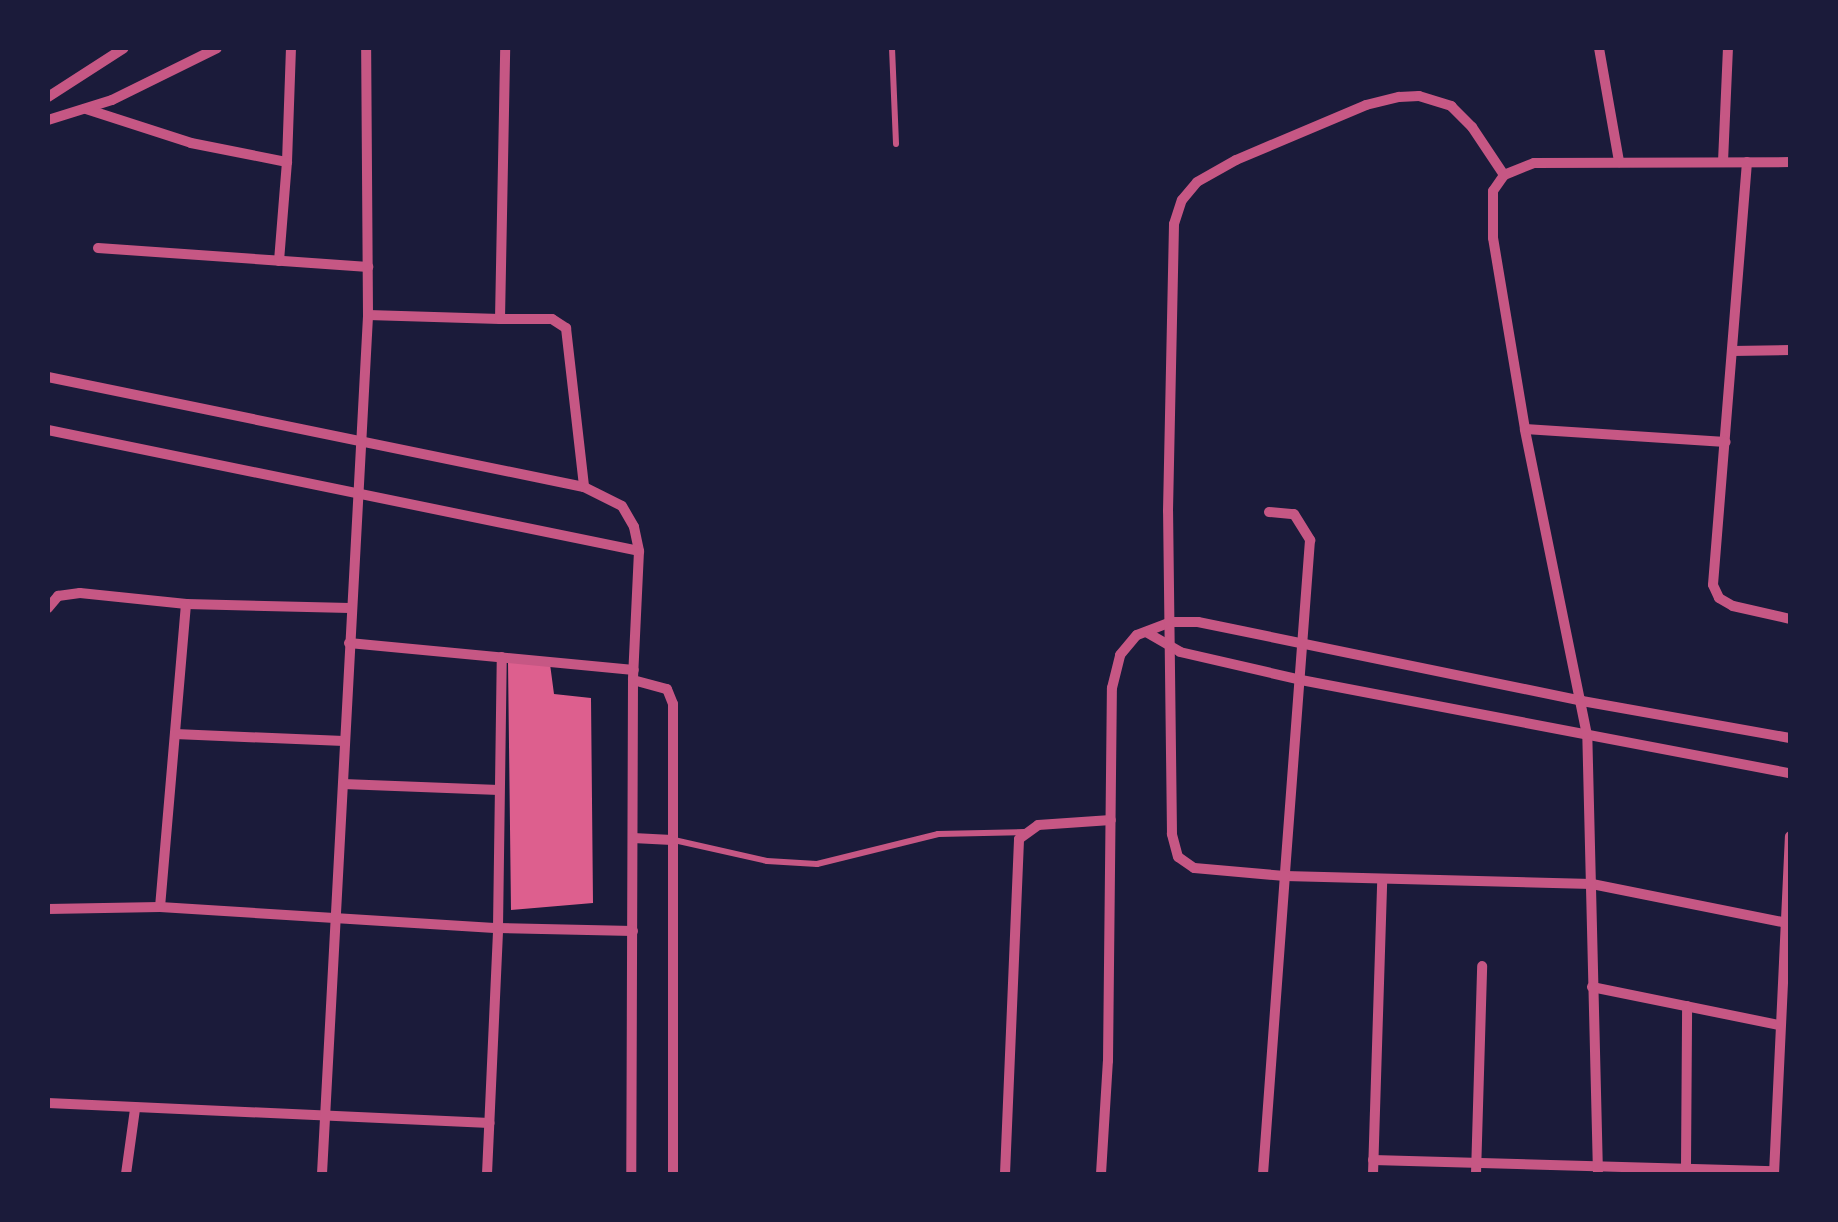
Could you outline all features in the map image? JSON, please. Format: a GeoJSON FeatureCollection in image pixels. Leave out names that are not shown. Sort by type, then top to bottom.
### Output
{"type":"FeatureCollection","features":[{"type":"Feature","properties":{"kind":"street"},"geometry":{"type":"LineString","coordinates":[[48,97],[124,48]]}},
{"type":"Feature","properties":{"kind":"street"},"geometry":{"type":"LineString","coordinates":[[48,120],[86,110],[216,48]]}},
{"type":"Feature","properties":{"kind":"street"},"geometry":{"type":"LineString","coordinates":[[279,260],[288,162],[291,48]]}},
{"type":"Feature","properties":{"kind":"street"},"geometry":{"type":"LineString","coordinates":[[322,1174],[339,918],[350,608],[368,314],[366,48]]}},
{"type":"Feature","properties":{"kind":"street"},"geometry":{"type":"LineString","coordinates":[[500,319],[505,48]]}},
{"type":"Feature","properties":{"kind":"street"},"geometry":{"type":"LineString","coordinates":[[1599,48],[1619,162]]}},
{"type":"Feature","properties":{"kind":"street"},"geometry":{"type":"LineString","coordinates":[[1723,162],[1728,48]]}},
{"type":"Feature","properties":{"kind":"street"},"geometry":{"type":"LineString","coordinates":[[1504,175],[1472,128],[1451,106],[1419,96],[1398,97],[1366,105],[1236,160],[1197,182],[1182,200],[1174,224],[1168,510],[1174,848],[1194,868],[1382,880],[1592,884],[1786,923]]}},
{"type":"Feature","properties":{"kind":"street"},"geometry":{"type":"LineString","coordinates":[[86,110],[192,143],[288,162]]}},
{"type":"Feature","properties":{"kind":"street"},"geometry":{"type":"LineString","coordinates":[[1746,162],[1715,593],[1733,606],[1790,619]]}},
{"type":"Feature","properties":{"kind":"street"},"geometry":{"type":"LineString","coordinates":[[1598,1171],[1587,735],[1526,430],[1490,211],[1493,191],[1504,175],[1534,163],[1790,162]]}},
{"type":"Feature","properties":{"kind":"street"},"geometry":{"type":"LineString","coordinates":[[98,248],[368,267]]}},
{"type":"Feature","properties":{"kind":"street"},"geometry":{"type":"LineString","coordinates":[[368,314],[552,319],[566,328],[584,487]]}},
{"type":"Feature","properties":{"kind":"street"},"geometry":{"type":"LineString","coordinates":[[1732,351],[1790,350]]}},
{"type":"Feature","properties":{"kind":"street"},"geometry":{"type":"LineString","coordinates":[[48,377],[584,487],[622,506],[634,527],[639,551],[634,675],[632,1174]]}},
{"type":"Feature","properties":{"kind":"street"},"geometry":{"type":"LineString","coordinates":[[48,430],[639,551]]}},
{"type":"Feature","properties":{"kind":"street"},"geometry":{"type":"LineString","coordinates":[[1526,430],[1726,442]]}},
{"type":"Feature","properties":{"kind":"street"},"geometry":{"type":"LineString","coordinates":[[1263,1174],[1306,646],[1308,531],[1294,514],[1269,512]]}},
{"type":"Feature","properties":{"kind":"street"},"geometry":{"type":"LineString","coordinates":[[48,608],[58,596],[80,593],[186,604],[350,608]]}},
{"type":"Feature","properties":{"kind":"street"},"geometry":{"type":"LineString","coordinates":[[160,906],[186,604]]}},
{"type":"Feature","properties":{"kind":"street"},"geometry":{"type":"LineString","coordinates":[[1101,1174],[1108,1061],[1116,666],[1130,640],[1171,622],[1198,622],[1790,738]]}},
{"type":"Feature","properties":{"kind":"street"},"geometry":{"type":"LineString","coordinates":[[1146,632],[1170,648],[1301,680],[1790,774]]}},
{"type":"Feature","properties":{"kind":"street"},"geometry":{"type":"LineString","coordinates":[[349,643],[502,657],[634,675],[663,687],[672,696],[673,1174]]}},
{"type":"Feature","properties":{"kind":"street"},"geometry":{"type":"LineString","coordinates":[[487,1174],[498,928],[502,657]]}},
{"type":"Feature","properties":{"kind":"street"},"geometry":{"type":"LineString","coordinates":[[175,734],[344,742]]}},
{"type":"Feature","properties":{"kind":"street"},"geometry":{"type":"LineString","coordinates":[[343,784],[499,790]]}},
{"type":"Feature","properties":{"kind":"street"},"geometry":{"type":"LineString","coordinates":[[1005,1174],[1017,848],[1025,832],[1038,825],[1111,820]]}},
{"type":"Feature","properties":{"kind":"street"},"geometry":{"type":"LineString","coordinates":[[1374,1160],[1476,1170],[1598,1171],[1686,1166],[1774,1173],[1778,1025],[1790,836]]}},
{"type":"Feature","properties":{"kind":"street"},"geometry":{"type":"LineString","coordinates":[[633,838],[672,840]]}},
{"type":"Feature","properties":{"kind":"street"},"geometry":{"type":"LineString","coordinates":[[1373,1174],[1382,880]]}},
{"type":"Feature","properties":{"kind":"street"},"geometry":{"type":"LineString","coordinates":[[48,910],[160,906],[498,928],[633,931]]}},
{"type":"Feature","properties":{"kind":"street"},"geometry":{"type":"LineString","coordinates":[[1476,1170],[1482,966]]}},
{"type":"Feature","properties":{"kind":"street"},"geometry":{"type":"LineString","coordinates":[[1592,987],[1778,1025]]}},
{"type":"Feature","properties":{"kind":"street"},"geometry":{"type":"LineString","coordinates":[[1686,1166],[1687,1006]]}},
{"type":"Feature","properties":{"kind":"street"},"geometry":{"type":"LineString","coordinates":[[48,1103],[490,1122]]}},
{"type":"Feature","properties":{"kind":"street"},"geometry":{"type":"LineString","coordinates":[[126,1174],[135,1109]]}},
{"type":"Feature","properties":{"kind":"lane"},"geometry":{"type":"LineString","coordinates":[[892,48],[896,144]]}},
{"type":"Feature","properties":{"kind":"lane"},"geometry":{"type":"LineString","coordinates":[[672,840],[767,860],[816,864],[938,834],[1025,832]]}},
{"type":"Feature","properties":{"kind":"building"},"geometry":{"type":"Polygon","coordinates":[[[508,662],[550,664],[554,694],[591,698],[593,903],[511,910],[508,662]]]}}]}
